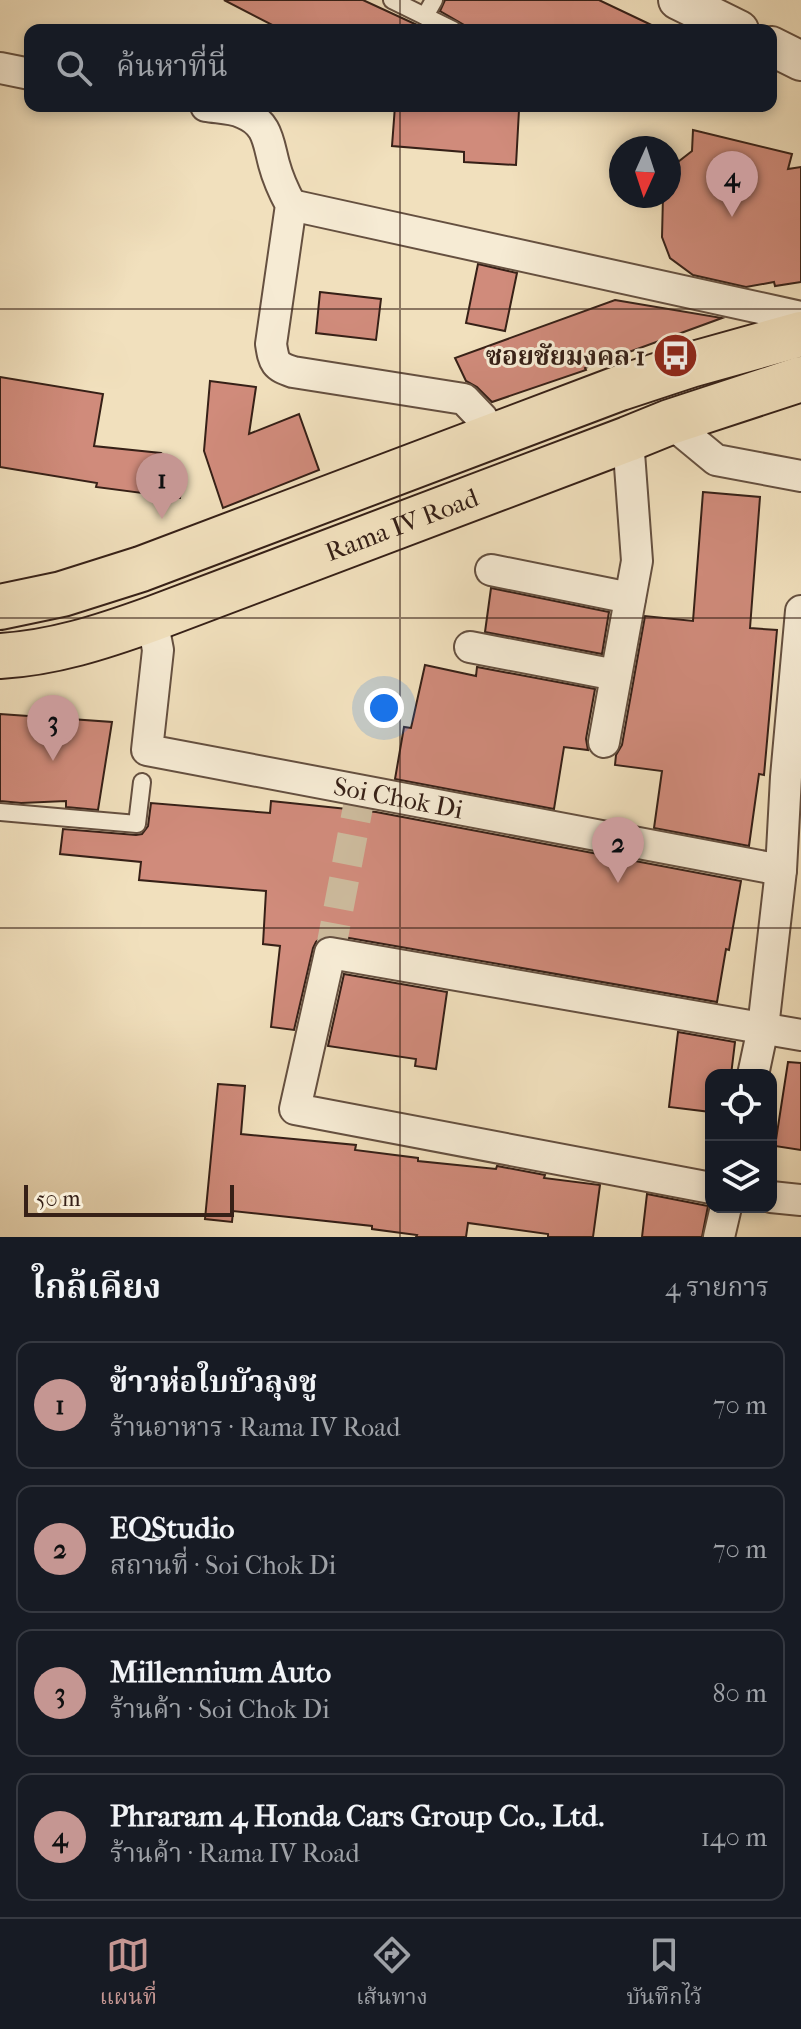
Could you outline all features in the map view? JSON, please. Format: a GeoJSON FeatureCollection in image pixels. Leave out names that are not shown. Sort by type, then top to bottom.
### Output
{"type":"FeatureCollection","features":[{"type":"Feature","properties":{"kind":"main road","name":"Rama IV Road"},"geometry":{"type":"LineString","coordinates":[[0,607],[62,594],[141,569],[620,388],[801,334]]}},
{"type":"Feature","properties":{"kind":"main road","name":"Rama IV Road"},"geometry":{"type":"LineString","coordinates":[[0,656],[27,655],[90,641],[670,422],[801,379]]}},
{"type":"Feature","properties":{"kind":"street"},"geometry":{"type":"LineString","coordinates":[[678,0],[727,24]]}},
{"type":"Feature","properties":{"kind":"street"},"geometry":{"type":"LineString","coordinates":[[777,49],[801,61]]}},
{"type":"Feature","properties":{"kind":"street"},"geometry":{"type":"LineString","coordinates":[[0,68],[24,73]]}},
{"type":"Feature","properties":{"kind":"street"},"geometry":{"type":"LineString","coordinates":[[238,112],[261,124],[268,136],[282,189],[291,205],[271,344],[273,361],[293,372],[464,399],[482,418],[493,437]]}},
{"type":"Feature","properties":{"kind":"street"},"geometry":{"type":"LineString","coordinates":[[291,205],[801,317]]}},
{"type":"Feature","properties":{"kind":"street"},"geometry":{"type":"LineString","coordinates":[[670,422],[716,460],[801,476]]}},
{"type":"Feature","properties":{"kind":"street"},"geometry":{"type":"LineString","coordinates":[[604,742],[637,561],[628,439]]}},
{"type":"Feature","properties":{"kind":"street"},"geometry":{"type":"LineString","coordinates":[[491,570],[630,598]]}},
{"type":"Feature","properties":{"kind":"street"},"geometry":{"type":"LineString","coordinates":[[754,1069],[763,1028],[794,778],[801,611]]}},
{"type":"Feature","properties":{"kind":"street","name":"Soi Chok Di"},"geometry":{"type":"LineString","coordinates":[[152,619],[158,650],[147,750],[781,870]]}},
{"type":"Feature","properties":{"kind":"street"},"geometry":{"type":"LineString","coordinates":[[470,647],[616,675]]}},
{"type":"Feature","properties":{"kind":"street"},"geometry":{"type":"LineString","coordinates":[[705,1187],[295,1109],[330,953],[801,1035]]}},
{"type":"Feature","properties":{"kind":"street"},"geometry":{"type":"LineString","coordinates":[[777,1198],[801,1200]]}},
{"type":"Feature","properties":{"kind":"street"},"geometry":{"type":"LineString","coordinates":[[719,1237],[725,1213]]}},
{"type":"Feature","properties":{"kind":"lane"},"geometry":{"type":"LineString","coordinates":[[392,0],[422,10],[444,24]]}},
{"type":"Feature","properties":{"kind":"lane"},"geometry":{"type":"LineString","coordinates":[[422,10],[434,0]]}},
{"type":"Feature","properties":{"kind":"lane"},"geometry":{"type":"LineString","coordinates":[[0,812],[137,824],[142,782]]}},
{"type":"Feature","properties":{"kind":"building"},"geometry":{"type":"Polygon","coordinates":[[[224,0],[363,0],[415,24],[270,24],[224,0]]]}},
{"type":"Feature","properties":{"kind":"building"},"geometry":{"type":"Polygon","coordinates":[[[445,0],[599,0],[649,24],[463,24],[440,11],[445,0]]]}},
{"type":"Feature","properties":{"kind":"building"},"geometry":{"type":"Polygon","coordinates":[[[395,112],[519,112],[516,165],[464,162],[464,152],[392,146],[395,112]]]}},
{"type":"Feature","properties":{"kind":"building"},"geometry":{"type":"Polygon","coordinates":[[[693,130],[792,154],[788,169],[801,167],[801,282],[775,286],[774,282],[746,287],[693,275],[670,258],[662,237],[663,208],[681,208],[681,160],[692,151],[693,130]]]}},
{"type":"Feature","properties":{"kind":"building"},"geometry":{"type":"Polygon","coordinates":[[[478,264],[517,273],[505,331],[466,323],[478,264]]]}},
{"type":"Feature","properties":{"kind":"building"},"geometry":{"type":"Polygon","coordinates":[[[320,292],[381,299],[376,340],[316,333],[320,292]]]}},
{"type":"Feature","properties":{"kind":"building"},"geometry":{"type":"Polygon","coordinates":[[[615,300],[722,318],[492,402],[466,381],[455,358],[615,300]]]}},
{"type":"Feature","properties":{"kind":"building"},"geometry":{"type":"Polygon","coordinates":[[[0,377],[103,394],[94,446],[161,453],[183,470],[180,498],[96,487],[97,483],[0,467],[0,377]]]}},
{"type":"Feature","properties":{"kind":"building"},"geometry":{"type":"Polygon","coordinates":[[[210,381],[256,387],[249,434],[299,414],[319,470],[223,508],[204,451],[210,381]]]}},
{"type":"Feature","properties":{"kind":"building"},"geometry":{"type":"Polygon","coordinates":[[[703,492],[760,497],[750,628],[777,630],[764,775],[759,774],[749,846],[654,828],[662,771],[615,765],[622,745],[645,616],[693,621],[703,492]]]}},
{"type":"Feature","properties":{"kind":"building"},"geometry":{"type":"Polygon","coordinates":[[[491,588],[609,612],[602,654],[485,632],[491,588]]]}},
{"type":"Feature","properties":{"kind":"building"},"geometry":{"type":"Polygon","coordinates":[[[425,665],[476,676],[477,667],[595,689],[586,739],[588,750],[564,747],[554,809],[395,779],[404,727],[411,728],[425,665]]]}},
{"type":"Feature","properties":{"kind":"building"},"geometry":{"type":"Polygon","coordinates":[[[0,714],[112,722],[98,810],[66,807],[66,801],[0,801],[0,714]]]}},
{"type":"Feature","properties":{"kind":"building"},"geometry":{"type":"Polygon","coordinates":[[[271,801],[376,812],[741,881],[717,1002],[332,935],[323,936],[313,948],[294,1030],[271,1027],[280,946],[263,944],[266,891],[139,880],[141,862],[60,854],[63,829],[142,834],[148,826],[151,803],[270,813],[271,801]]]}},
{"type":"Feature","properties":{"kind":"building"},"geometry":{"type":"Polygon","coordinates":[[[344,974],[447,992],[436,1069],[415,1066],[416,1059],[328,1046],[344,974]]]}},
{"type":"Feature","properties":{"kind":"building"},"geometry":{"type":"Polygon","coordinates":[[[678,1032],[735,1042],[732,1069],[705,1069],[705,1111],[669,1107],[678,1032]]]}},
{"type":"Feature","properties":{"kind":"building"},"geometry":{"type":"Polygon","coordinates":[[[788,1062],[801,1063],[801,1150],[777,1146],[788,1062]]]}},
{"type":"Feature","properties":{"kind":"building"},"geometry":{"type":"Polygon","coordinates":[[[218,1084],[245,1086],[241,1134],[356,1145],[355,1150],[418,1158],[418,1161],[496,1169],[497,1166],[545,1175],[544,1178],[600,1185],[593,1237],[548,1237],[548,1234],[468,1223],[466,1237],[416,1237],[372,1229],[372,1226],[233,1211],[232,1222],[205,1219],[218,1084]]]}},
{"type":"Feature","properties":{"kind":"building"},"geometry":{"type":"Polygon","coordinates":[[[647,1194],[705,1205],[702,1237],[642,1237],[647,1194]]]}},
{"type":"Feature","properties":{"kind":"tunnel"},"geometry":{"type":"LineString","coordinates":[[330,953],[361,791]]}},
{"type":"Feature","properties":{"kind":"place","name":"Phraram 4 Honda Cars Group Co., Ltd."},"geometry":{"type":"Point","coordinates":[732,217]}},
{"type":"Feature","properties":{"kind":"place","name":"ซอยชัยมงคล 1"},"geometry":{"type":"Point","coordinates":[676,356]}},
{"type":"Feature","properties":{"kind":"place","name":"ข้าวห่อใบบัวลุงชู"},"geometry":{"type":"Point","coordinates":[162,519]}},
{"type":"Feature","properties":{"kind":"place","name":"Millennium Auto"},"geometry":{"type":"Point","coordinates":[53,761]}},
{"type":"Feature","properties":{"kind":"place","name":"EQStudio"},"geometry":{"type":"Point","coordinates":[618,883]}}]}
